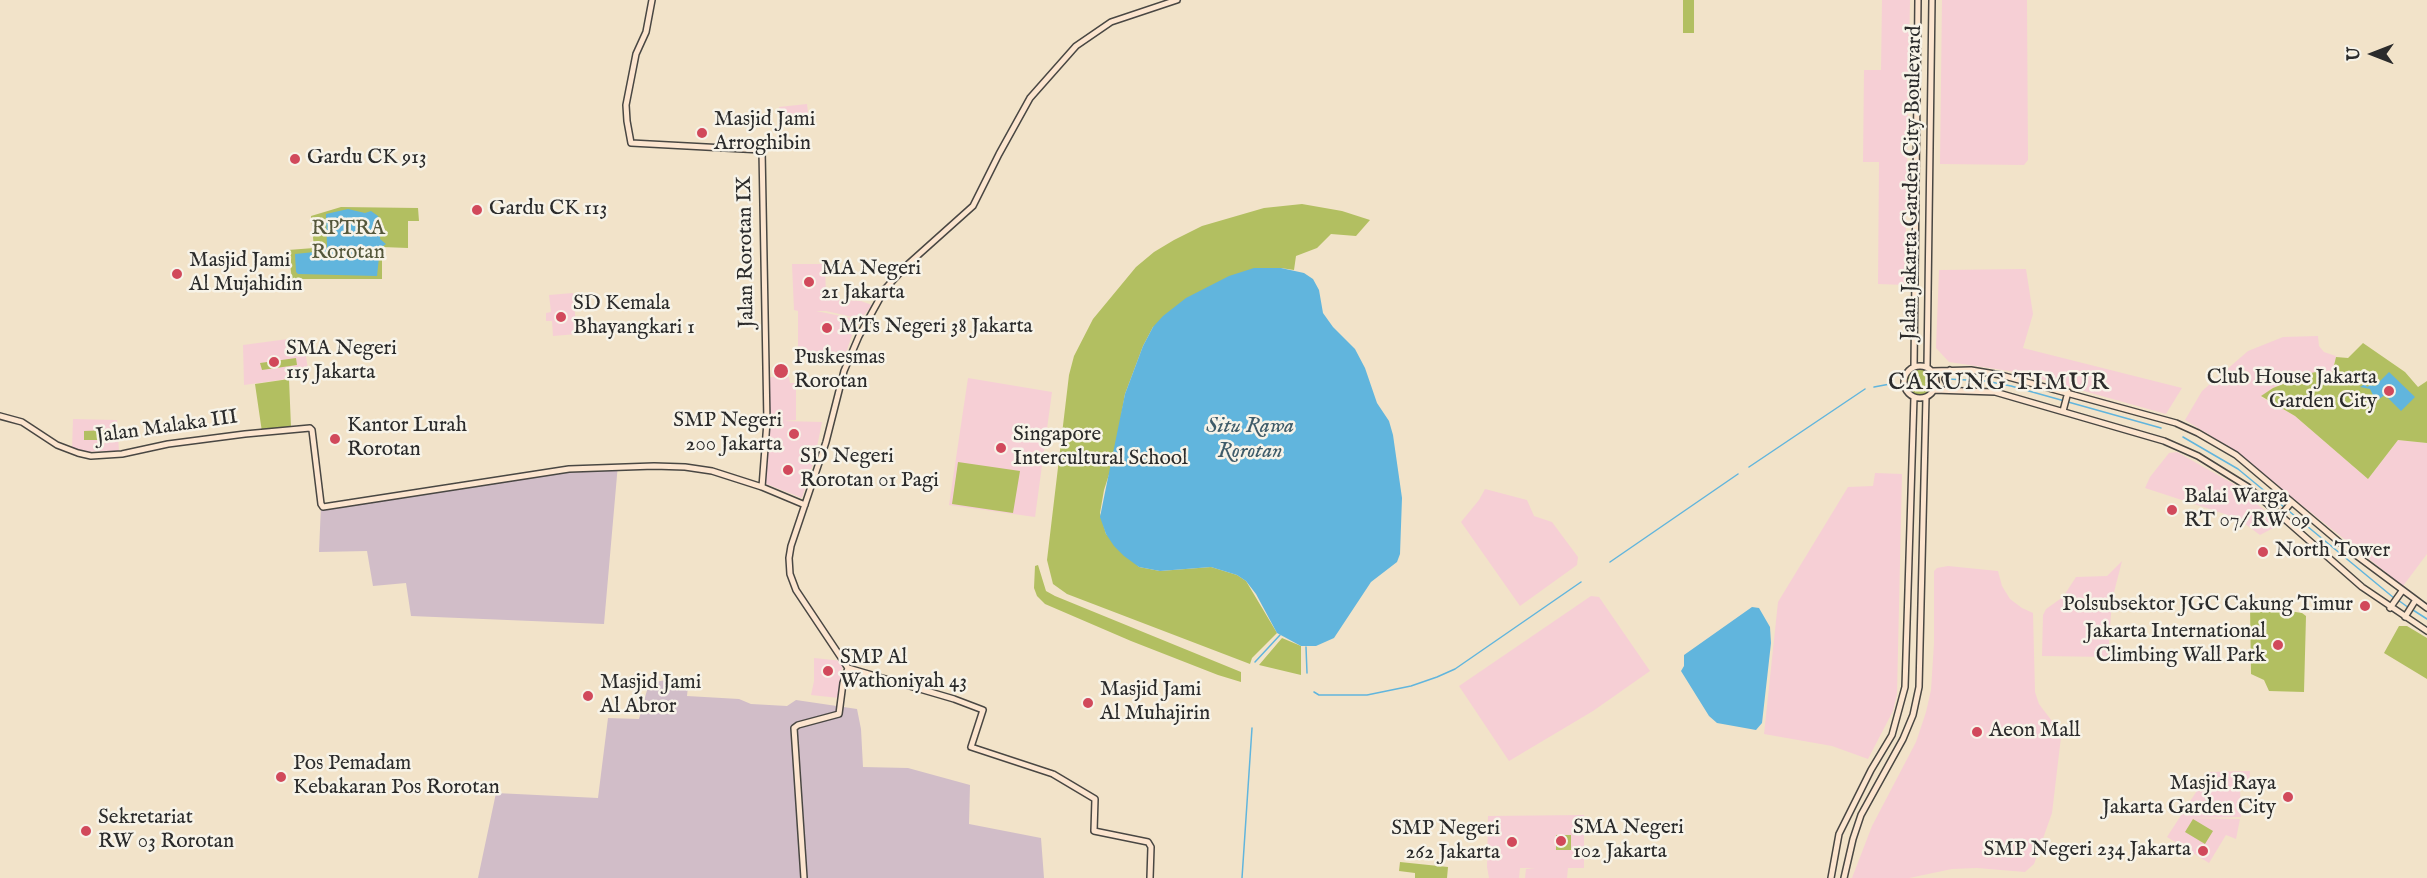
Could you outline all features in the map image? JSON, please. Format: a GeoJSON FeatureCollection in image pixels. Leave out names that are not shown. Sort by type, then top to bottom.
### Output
{"type":"FeatureCollection","features":[{"type":"Feature","properties":{"kind":"street","name":"Jalan Rorotan IX"},"geometry":{"type":"LineString","coordinates":[[651,0],[646,32],[636,54],[626,105],[632,143],[762,150],[767,422],[762,487]]}},
{"type":"Feature","properties":{"kind":"street"},"geometry":{"type":"LineString","coordinates":[[1150,878],[1148,842],[1094,831],[1095,799],[1053,774],[971,747],[983,710],[942,695],[848,668],[801,600],[792,580],[789,564],[791,546],[826,442],[839,384],[859,336],[879,299],[906,266],[977,200],[1030,98],[1076,46],[1110,22],[1178,0]]}},
{"type":"Feature","properties":{"kind":"street","name":"Jalan Jakarta Garden City Boulevard"},"geometry":{"type":"LineString","coordinates":[[1914,367],[1918,0]]}},
{"type":"Feature","properties":{"kind":"street","name":"Jalan Jakarta Garden City Boulevard"},"geometry":{"type":"LineString","coordinates":[[1929,369],[1932,0]]}},
{"type":"Feature","properties":{"kind":"street"},"geometry":{"type":"LineString","coordinates":[[1929,369],[1936,380],[1934,390],[1926,397],[1914,397],[1906,391],[1904,384],[1906,374],[1914,367],[2001,375],[2176,423],[2198,433],[2235,456],[2290,504],[2413,603],[2427,608]]}},
{"type":"Feature","properties":{"kind":"street"},"geometry":{"type":"LineString","coordinates":[[1950,370],[1946,379],[1950,389]]}},
{"type":"Feature","properties":{"kind":"street"},"geometry":{"type":"LineString","coordinates":[[1934,390],[1995,392],[2063,409],[2164,441],[2198,456],[2248,487],[2355,582],[2390,608],[2406,615],[2427,631]]}},
{"type":"Feature","properties":{"kind":"street"},"geometry":{"type":"LineString","coordinates":[[2063,409],[2068,394]]}},
{"type":"Feature","properties":{"kind":"street"},"geometry":{"type":"LineString","coordinates":[[1831,878],[1839,834],[1871,770],[1892,735],[1905,687],[1914,397]]}},
{"type":"Feature","properties":{"kind":"street"},"geometry":{"type":"LineString","coordinates":[[1844,878],[1853,839],[1862,815],[1903,739],[1919,687],[1926,397]]}},
{"type":"Feature","properties":{"kind":"street"},"geometry":{"type":"LineString","coordinates":[[1914,407],[1920,402],[1926,407]]}},
{"type":"Feature","properties":{"kind":"street","name":"Jalan Malaka III"},"geometry":{"type":"LineString","coordinates":[[0,416],[22,422],[57,445],[91,456],[122,454],[168,444],[245,434],[312,430],[323,507],[568,469],[599,467],[700,468],[762,487]]}},
{"type":"Feature","properties":{"kind":"street"},"geometry":{"type":"LineString","coordinates":[[762,487],[805,505]]}},
{"type":"Feature","properties":{"kind":"street"},"geometry":{"type":"LineString","coordinates":[[2281,515],[2290,504]]}},
{"type":"Feature","properties":{"kind":"street"},"geometry":{"type":"LineString","coordinates":[[2390,608],[2400,593]]}},
{"type":"Feature","properties":{"kind":"street"},"geometry":{"type":"LineString","coordinates":[[2406,615],[2413,603]]}},
{"type":"Feature","properties":{"kind":"street"},"geometry":{"type":"LineString","coordinates":[[804,878],[794,746],[795,727],[839,714],[843,683],[848,668]]}},
{"type":"Feature","properties":{"kind":"shaded area"},"geometry":{"type":"Polygon","coordinates":[[[1882,0],[1910,0],[1905,285],[1878,284],[1879,162],[1863,162],[1864,70],[1881,70],[1882,0]]]}},
{"type":"Feature","properties":{"kind":"shaded area"},"geometry":{"type":"Polygon","coordinates":[[[1942,0],[2027,0],[2028,160],[2024,165],[1940,164],[1942,0]]]}},
{"type":"Feature","properties":{"kind":"shaded area"},"geometry":{"type":"Polygon","coordinates":[[[807,104],[809,121],[781,124],[779,107],[807,104]]]}},
{"type":"Feature","properties":{"kind":"shaded area"},"geometry":{"type":"Polygon","coordinates":[[[792,264],[825,264],[826,299],[861,301],[872,305],[861,319],[816,311],[861,320],[852,335],[844,359],[798,353],[798,311],[794,310],[792,264]]]}},
{"type":"Feature","properties":{"kind":"shaded area"},"geometry":{"type":"Polygon","coordinates":[[[2026,269],[2033,314],[2023,348],[2182,388],[2166,414],[2016,372],[1949,362],[1936,348],[1939,270],[2026,269]]]}},
{"type":"Feature","properties":{"kind":"shaded area","name":"SD Kemala Bhayangkari 1"},"geometry":{"type":"Polygon","coordinates":[[[573,293],[577,334],[553,336],[552,321],[546,321],[546,313],[551,312],[549,295],[573,293]]]}},
{"type":"Feature","properties":{"kind":"shaded area"},"geometry":{"type":"Polygon","coordinates":[[[2318,336],[2319,346],[2324,352],[2336,356],[2331,378],[2321,376],[2316,372],[2273,388],[2261,397],[2295,416],[2368,479],[2398,440],[2427,443],[2427,554],[2403,586],[2229,447],[2185,420],[2202,391],[2248,351],[2283,337],[2318,336]]]}},
{"type":"Feature","properties":{"kind":"shaded area","name":"SMA Negeri 115 Jakarta"},"geometry":{"type":"Polygon","coordinates":[[[303,337],[309,376],[244,385],[243,345],[303,337]]]}},
{"type":"Feature","properties":{"kind":"shaded area"},"geometry":{"type":"Polygon","coordinates":[[[769,377],[789,377],[790,383],[796,383],[796,420],[784,421],[822,422],[815,457],[802,498],[764,483],[769,421],[769,377]]]}},
{"type":"Feature","properties":{"kind":"shaded area","name":"Singapore Intercultural School"},"geometry":{"type":"Polygon","coordinates":[[[968,378],[1052,392],[1035,517],[949,505],[968,378]]]}},
{"type":"Feature","properties":{"kind":"shaded area"},"geometry":{"type":"Polygon","coordinates":[[[73,419],[117,420],[119,451],[78,452],[72,450],[73,419]]]}},
{"type":"Feature","properties":{"kind":"shaded area"},"geometry":{"type":"Polygon","coordinates":[[[2177,452],[2232,483],[2281,524],[2260,535],[2237,518],[2145,488],[2150,477],[2169,453],[2177,452]]]}},
{"type":"Feature","properties":{"kind":"shaded area"},"geometry":{"type":"Polygon","coordinates":[[[618,464],[604,624],[411,616],[406,583],[373,586],[367,551],[319,552],[321,505],[564,468],[618,464]]]}},
{"type":"Feature","properties":{"kind":"shaded area"},"geometry":{"type":"Polygon","coordinates":[[[1875,473],[1902,474],[1897,694],[1893,711],[1868,759],[1832,746],[1764,734],[1778,602],[1848,487],[1873,486],[1875,473]]]}},
{"type":"Feature","properties":{"kind":"shaded area"},"geometry":{"type":"Polygon","coordinates":[[[1485,489],[1527,500],[1534,516],[1552,522],[1578,557],[1577,565],[1520,606],[1461,522],[1485,489]]]}},
{"type":"Feature","properties":{"kind":"shaded area"},"geometry":{"type":"Polygon","coordinates":[[[2122,561],[2112,600],[2108,657],[2042,656],[2043,615],[2046,609],[2063,597],[2076,577],[2107,576],[2122,561]]]}},
{"type":"Feature","properties":{"kind":"shaded area"},"geometry":{"type":"Polygon","coordinates":[[[1948,566],[1998,571],[2002,586],[2010,599],[2033,613],[2035,692],[2039,704],[2058,729],[2061,737],[2052,813],[2034,864],[2025,872],[1977,868],[1952,869],[1909,878],[1852,878],[1872,826],[1916,742],[1926,712],[1931,690],[1934,643],[1934,571],[1937,568],[1948,566]]]}},
{"type":"Feature","properties":{"kind":"shaded area"},"geometry":{"type":"Polygon","coordinates":[[[1591,596],[1599,597],[1650,671],[1593,711],[1509,761],[1459,686],[1591,596]]]}},
{"type":"Feature","properties":{"kind":"shaded area","name":"SMP Al Wathoniyah 43"},"geometry":{"type":"Polygon","coordinates":[[[814,658],[843,661],[839,698],[811,695],[814,681],[814,658]]]}},
{"type":"Feature","properties":{"kind":"shaded area"},"geometry":{"type":"Polygon","coordinates":[[[689,676],[687,696],[739,699],[751,704],[787,706],[796,700],[857,709],[861,729],[863,767],[908,768],[970,785],[969,824],[1041,838],[1044,878],[478,878],[496,793],[598,798],[608,718],[639,719],[649,683],[689,676]]]}},
{"type":"Feature","properties":{"kind":"shaded area"},"geometry":{"type":"Polygon","coordinates":[[[2250,771],[2249,785],[2240,786],[2241,817],[2185,818],[2240,819],[2236,839],[2226,835],[2209,863],[2167,837],[2209,772],[2250,771]]]}},
{"type":"Feature","properties":{"kind":"shaded area"},"geometry":{"type":"Polygon","coordinates":[[[1584,815],[1584,868],[1568,868],[1567,878],[1525,878],[1526,869],[1535,868],[1520,868],[1519,878],[1489,878],[1487,867],[1488,816],[1584,815]]]}},
{"type":"Feature","properties":{"kind":"green space"},"geometry":{"type":"Polygon","coordinates":[[[1683,0],[1694,0],[1694,33],[1683,33],[1683,0]]]}},
{"type":"Feature","properties":{"kind":"green space"},"geometry":{"type":"Polygon","coordinates":[[[1302,204],[1342,211],[1370,220],[1356,236],[1331,234],[1317,248],[1296,256],[1294,270],[1281,268],[1153,327],[1143,346],[1125,394],[1113,462],[1104,490],[1100,513],[1106,534],[1139,567],[1160,571],[1211,567],[1237,575],[1246,581],[1277,633],[1252,658],[1250,664],[1067,594],[1053,584],[1047,560],[1069,375],[1074,356],[1093,319],[1136,267],[1154,252],[1174,240],[1202,226],[1264,208],[1302,204]]]}},
{"type":"Feature","properties":{"kind":"green space","name":"RPTRA Rorotan"},"geometry":{"type":"Polygon","coordinates":[[[341,207],[418,208],[419,221],[408,221],[408,248],[382,247],[382,279],[292,279],[288,250],[314,248],[311,216],[341,207]]]}},
{"type":"Feature","properties":{"kind":"green space","name":"Club House Jakarta Garden City"},"geometry":{"type":"Polygon","coordinates":[[[2363,343],[2405,372],[2418,387],[2427,381],[2427,443],[2398,440],[2368,479],[2295,416],[2261,396],[2273,388],[2311,373],[2316,372],[2321,376],[2331,378],[2336,357],[2348,358],[2363,343]]]}},
{"type":"Feature","properties":{"kind":"green space"},"geometry":{"type":"Polygon","coordinates":[[[296,358],[297,365],[262,370],[260,363],[296,358]]]}},
{"type":"Feature","properties":{"kind":"green space"},"geometry":{"type":"Polygon","coordinates":[[[1920,366],[1932,370],[1936,382],[1932,394],[1920,398],[1908,394],[1904,382],[1908,370],[1920,366]]]}},
{"type":"Feature","properties":{"kind":"green space"},"geometry":{"type":"Polygon","coordinates":[[[289,379],[291,427],[262,432],[255,384],[289,379]]]}},
{"type":"Feature","properties":{"kind":"green space"},"geometry":{"type":"Polygon","coordinates":[[[108,430],[108,440],[84,440],[84,431],[108,430]]]}},
{"type":"Feature","properties":{"kind":"green space"},"geometry":{"type":"Polygon","coordinates":[[[958,462],[1020,471],[1013,513],[952,504],[958,462]]]}},
{"type":"Feature","properties":{"kind":"green space"},"geometry":{"type":"Polygon","coordinates":[[[1038,565],[1046,591],[1241,672],[1241,682],[1131,641],[1045,604],[1037,596],[1034,588],[1035,566],[1038,565]]]}},
{"type":"Feature","properties":{"kind":"green space","name":"Jakarta International Climbing Wall Park"},"geometry":{"type":"Polygon","coordinates":[[[2250,605],[2302,613],[2306,616],[2304,692],[2269,691],[2264,680],[2251,674],[2250,605]]]}},
{"type":"Feature","properties":{"kind":"green space"},"geometry":{"type":"Polygon","coordinates":[[[2399,626],[2407,626],[2427,638],[2427,679],[2384,653],[2399,626]]]}},
{"type":"Feature","properties":{"kind":"green space"},"geometry":{"type":"Polygon","coordinates":[[[1282,638],[1301,646],[1301,675],[1259,665],[1282,638]]]}},
{"type":"Feature","properties":{"kind":"green space"},"geometry":{"type":"Polygon","coordinates":[[[2193,819],[2213,831],[2205,844],[2185,832],[2193,819]]]}},
{"type":"Feature","properties":{"kind":"green space"},"geometry":{"type":"Polygon","coordinates":[[[1556,835],[1571,835],[1571,850],[1556,850],[1556,835]]]}},
{"type":"Feature","properties":{"kind":"green space"},"geometry":{"type":"Polygon","coordinates":[[[1400,862],[1448,867],[1447,878],[1415,878],[1415,873],[1399,871],[1400,862]]]}},
{"type":"Feature","properties":{"kind":"water","name":"RPTRA Rorotan"},"geometry":{"type":"Polygon","coordinates":[[[348,209],[365,213],[371,211],[378,216],[381,226],[380,239],[386,244],[380,248],[377,276],[298,274],[295,254],[324,251],[327,247],[326,214],[348,209]]]}},
{"type":"Feature","properties":{"kind":"water","name":"Situ Rawa Rorotan"},"geometry":{"type":"Polygon","coordinates":[[[1254,268],[1281,268],[1304,273],[1313,279],[1319,290],[1323,313],[1333,327],[1355,349],[1365,368],[1377,403],[1389,421],[1393,435],[1402,498],[1400,554],[1397,562],[1371,582],[1334,638],[1316,646],[1301,646],[1277,633],[1256,594],[1246,581],[1237,575],[1211,567],[1160,571],[1139,567],[1114,546],[1106,534],[1100,517],[1125,394],[1143,346],[1153,327],[1186,298],[1229,276],[1254,268]]]}},
{"type":"Feature","properties":{"kind":"water","name":"Club House Jakarta Garden City"},"geometry":{"type":"Polygon","coordinates":[[[2389,372],[2415,397],[2401,411],[2385,395],[2375,399],[2370,389],[2360,387],[2365,384],[2367,387],[2375,386],[2389,372]]]}},
{"type":"Feature","properties":{"kind":"water"},"geometry":{"type":"Polygon","coordinates":[[[1752,607],[1759,608],[1770,627],[1771,643],[1762,723],[1756,730],[1717,723],[1709,716],[1681,671],[1684,666],[1684,655],[1752,607]]]}},
{"type":"Feature","properties":{"kind":"waterway"},"geometry":{"type":"LineString","coordinates":[[1948,379],[1986,381],[2011,386],[2161,428]]}},
{"type":"Feature","properties":{"kind":"waterway"},"geometry":{"type":"LineString","coordinates":[[1874,387],[1890,384]]}},
{"type":"Feature","properties":{"kind":"waterway"},"geometry":{"type":"LineString","coordinates":[[1749,467],[1865,389]]}},
{"type":"Feature","properties":{"kind":"waterway"},"geometry":{"type":"LineString","coordinates":[[2183,437],[2238,469],[2394,598]]}},
{"type":"Feature","properties":{"kind":"waterway"},"geometry":{"type":"LineString","coordinates":[[1610,562],[1738,474]]}},
{"type":"Feature","properties":{"kind":"waterway"},"geometry":{"type":"LineString","coordinates":[[1314,692],[1319,695],[1367,695],[1411,686],[1437,677],[1455,669],[1581,582]]}},
{"type":"Feature","properties":{"kind":"waterway"},"geometry":{"type":"LineString","coordinates":[[2398,600],[2409,608]]}},
{"type":"Feature","properties":{"kind":"waterway"},"geometry":{"type":"LineString","coordinates":[[2413,610],[2427,619]]}},
{"type":"Feature","properties":{"kind":"waterway"},"geometry":{"type":"LineString","coordinates":[[1255,662],[1280,635]]}},
{"type":"Feature","properties":{"kind":"waterway"},"geometry":{"type":"LineString","coordinates":[[1306,647],[1307,673]]}},
{"type":"Feature","properties":{"kind":"waterway"},"geometry":{"type":"LineString","coordinates":[[1242,878],[1252,728]]}},
{"type":"Feature","properties":{"kind":"place","name":"Masjid Jami Arroghibin"},"geometry":{"type":"Point","coordinates":[702,133]}},
{"type":"Feature","properties":{"kind":"place","name":"Gardu CK 913"},"geometry":{"type":"Point","coordinates":[295,159]}},
{"type":"Feature","properties":{"kind":"place","name":"Gardu CK 113"},"geometry":{"type":"Point","coordinates":[477,210]}},
{"type":"Feature","properties":{"kind":"place","name":"Masjid Jami Al Mujahidin"},"geometry":{"type":"Point","coordinates":[177,274]}},
{"type":"Feature","properties":{"kind":"place","name":"MA Negeri 21 Jakarta"},"geometry":{"type":"Point","coordinates":[809,282]}},
{"type":"Feature","properties":{"kind":"place","name":"SD Kemala Bhayangkari 1"},"geometry":{"type":"Point","coordinates":[561,317]}},
{"type":"Feature","properties":{"kind":"place","name":"MTs Negeri 38 Jakarta"},"geometry":{"type":"Point","coordinates":[827,328]}},
{"type":"Feature","properties":{"kind":"place","name":"SMA Negeri 115 Jakarta"},"geometry":{"type":"Point","coordinates":[274,362]}},
{"type":"Feature","properties":{"kind":"place","name":"Puskesmas Rorotan"},"geometry":{"type":"Point","coordinates":[781,371]}},
{"type":"Feature","properties":{"kind":"place","name":"Club House Jakarta Garden City"},"geometry":{"type":"Point","coordinates":[2389,391]}},
{"type":"Feature","properties":{"kind":"place","name":"SMP Negeri 200 Jakarta"},"geometry":{"type":"Point","coordinates":[794,434]}},
{"type":"Feature","properties":{"kind":"place","name":"Kantor Lurah Rorotan"},"geometry":{"type":"Point","coordinates":[335,439]}},
{"type":"Feature","properties":{"kind":"place","name":"Singapore Intercultural School"},"geometry":{"type":"Point","coordinates":[1001,448]}},
{"type":"Feature","properties":{"kind":"place","name":"SD Negeri Rorotan 01 Pagi"},"geometry":{"type":"Point","coordinates":[788,470]}},
{"type":"Feature","properties":{"kind":"place","name":"Balai Warga RT 07/ RW 09"},"geometry":{"type":"Point","coordinates":[2172,510]}},
{"type":"Feature","properties":{"kind":"place","name":"North Tower"},"geometry":{"type":"Point","coordinates":[2263,552]}},
{"type":"Feature","properties":{"kind":"place","name":"Polsubsektor JGC Cakung Timur"},"geometry":{"type":"Point","coordinates":[2365,606]}},
{"type":"Feature","properties":{"kind":"place","name":"Jakarta International Climbing Wall Park"},"geometry":{"type":"Point","coordinates":[2278,645]}},
{"type":"Feature","properties":{"kind":"place","name":"SMP Al Wathoniyah 43"},"geometry":{"type":"Point","coordinates":[828,671]}},
{"type":"Feature","properties":{"kind":"place","name":"Masjid Jami Al Abror"},"geometry":{"type":"Point","coordinates":[588,696]}},
{"type":"Feature","properties":{"kind":"place","name":"Masjid Jami Al Muhajirin"},"geometry":{"type":"Point","coordinates":[1088,703]}},
{"type":"Feature","properties":{"kind":"place","name":"Aeon Mall"},"geometry":{"type":"Point","coordinates":[1977,732]}},
{"type":"Feature","properties":{"kind":"place","name":"Pos Pemadam Kebakaran Pos Rorotan"},"geometry":{"type":"Point","coordinates":[281,777]}},
{"type":"Feature","properties":{"kind":"place","name":"Masjid Raya Jakarta Garden City"},"geometry":{"type":"Point","coordinates":[2288,797]}},
{"type":"Feature","properties":{"kind":"place","name":"Sekretariat RW 03 Rorotan"},"geometry":{"type":"Point","coordinates":[86,831]}},
{"type":"Feature","properties":{"kind":"place","name":"SMA Negeri 102 Jakarta"},"geometry":{"type":"Point","coordinates":[1561,841]}},
{"type":"Feature","properties":{"kind":"place","name":"SMP Negeri 262 Jakarta"},"geometry":{"type":"Point","coordinates":[1512,842]}},
{"type":"Feature","properties":{"kind":"place","name":"SMP Negeri 234 Jakarta"},"geometry":{"type":"Point","coordinates":[2203,851]}},
{"type":"Feature","properties":{"kind":"district","name":"CAKUNG TIMUR"},"geometry":{"type":"Point","coordinates":[1999,384]}}]}
